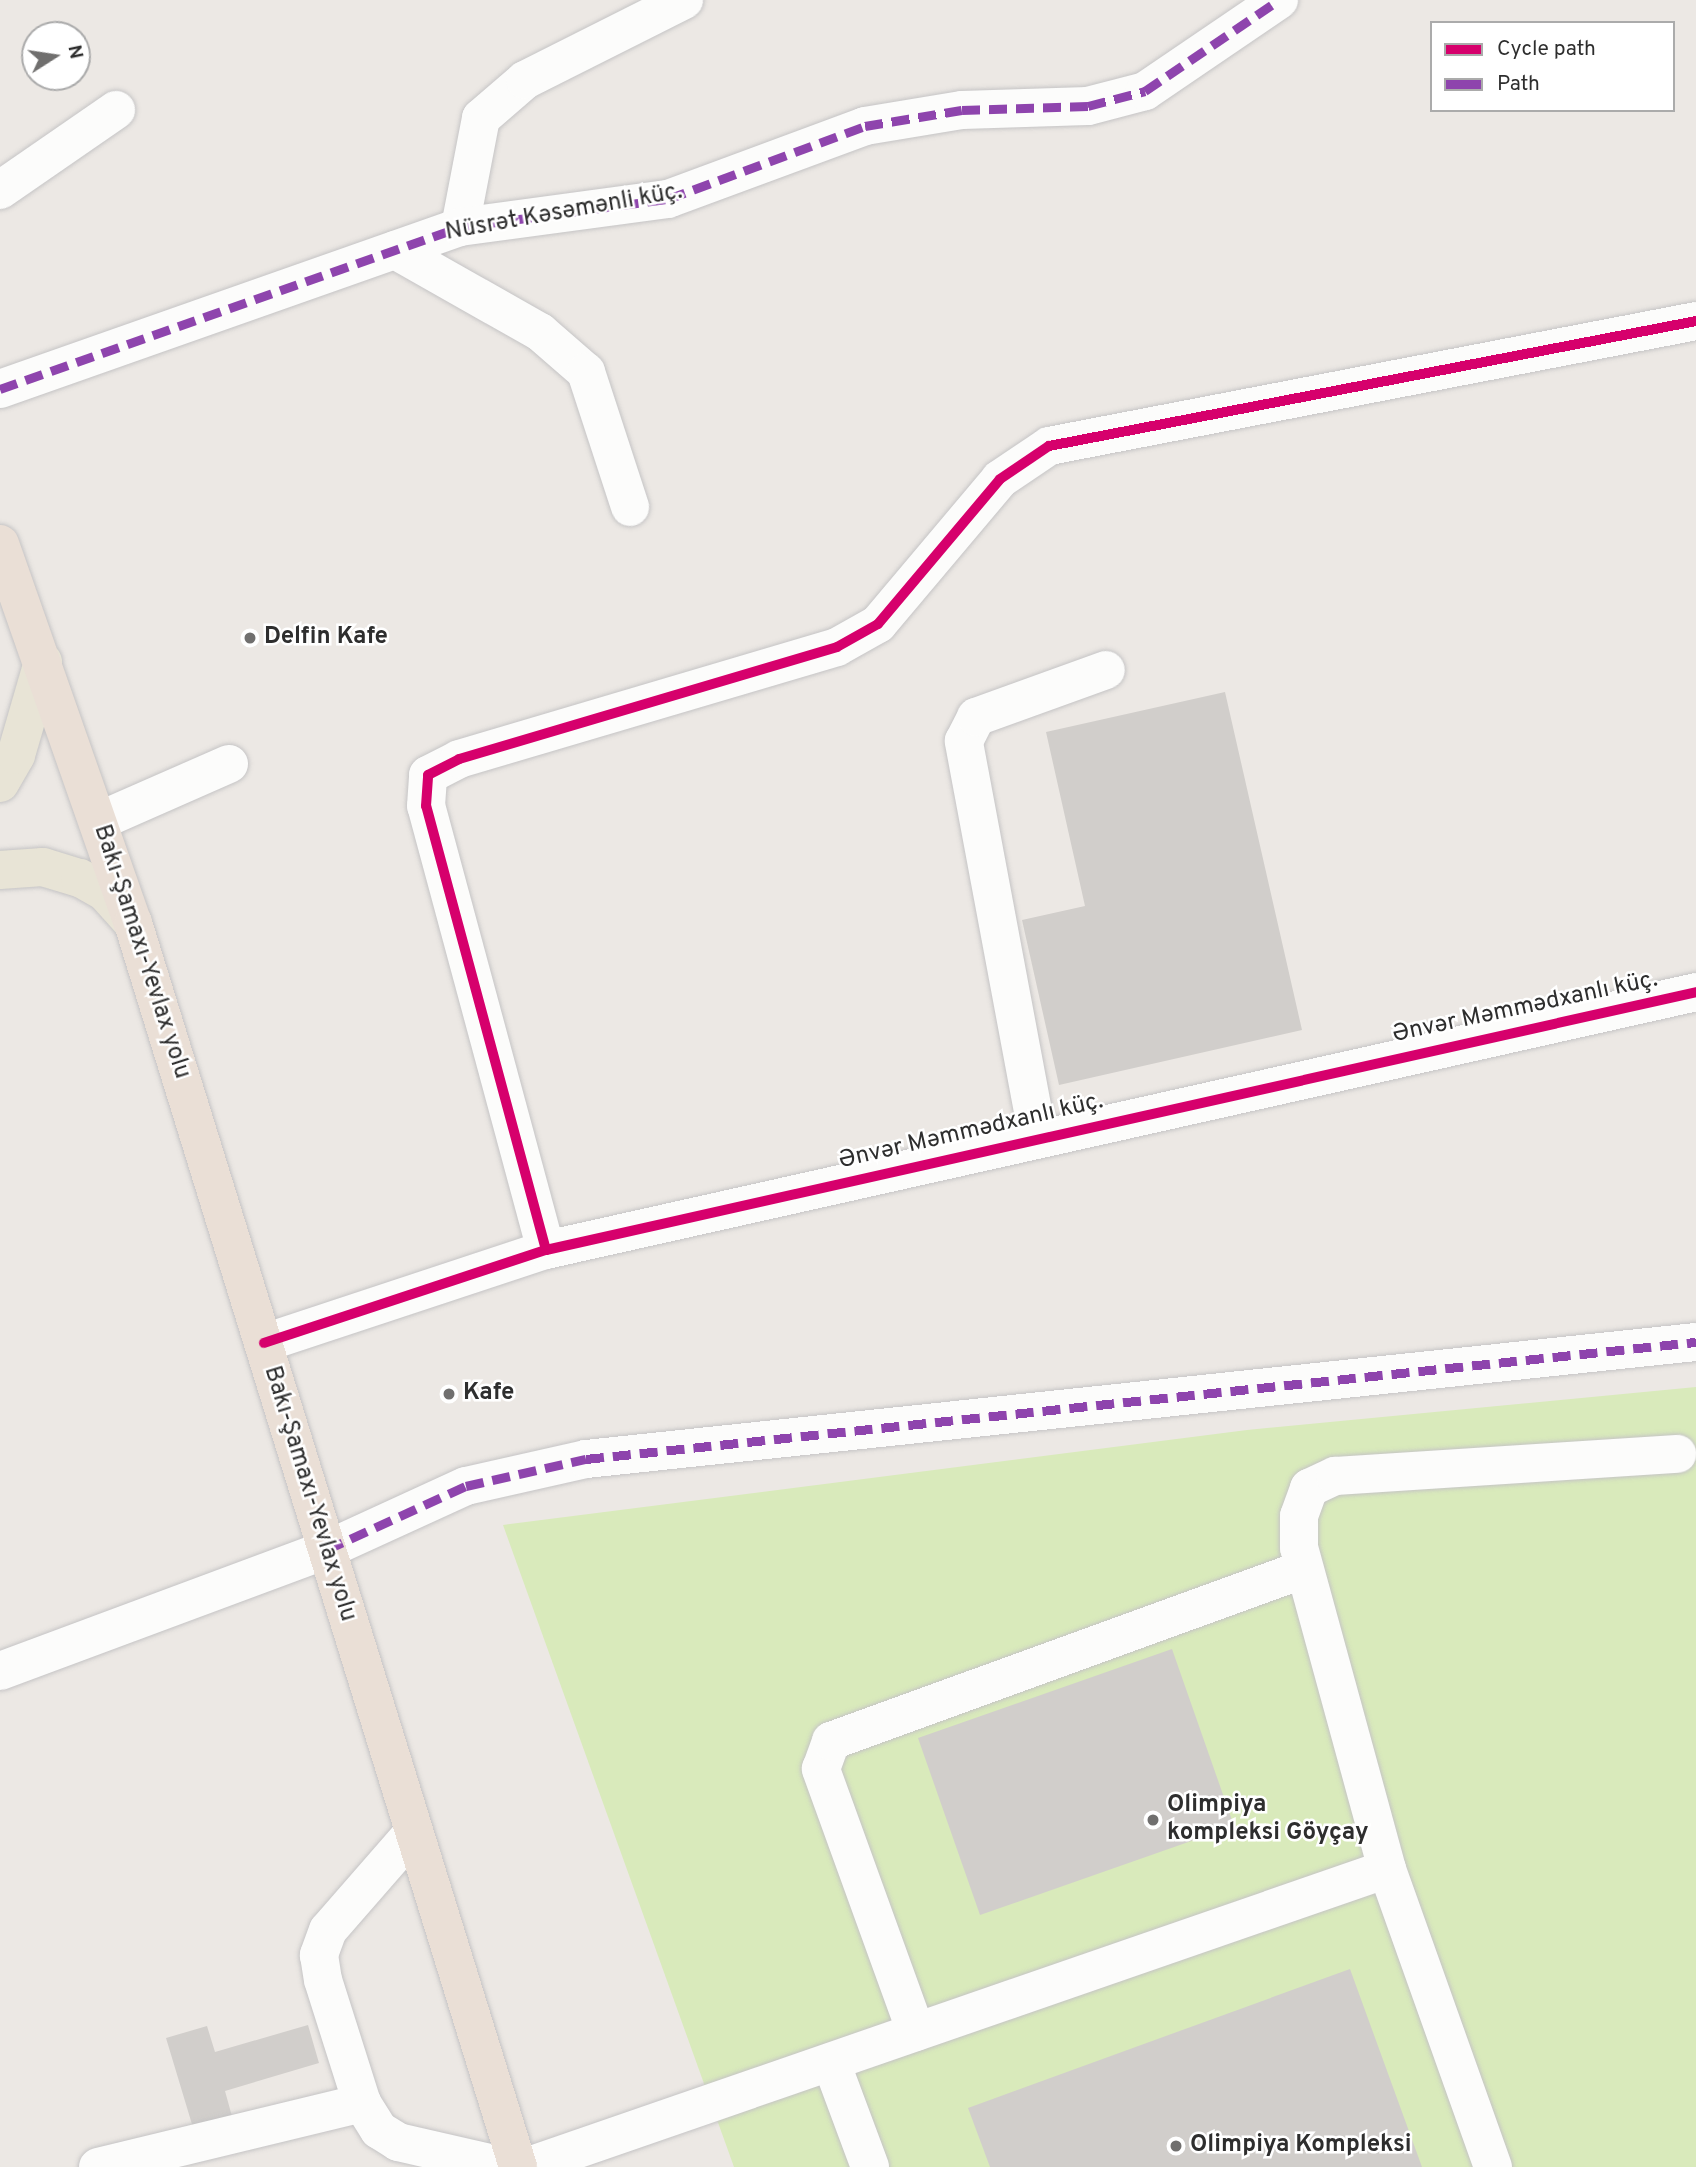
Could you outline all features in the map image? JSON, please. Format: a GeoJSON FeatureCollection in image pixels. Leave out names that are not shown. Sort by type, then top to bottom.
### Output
{"type":"FeatureCollection","features":[{"type":"Feature","properties":{"kind":"highway","name":"Bakı-Şamaxı-Yevlax yolu"},"geometry":{"type":"LineString","coordinates":[[0,547],[43,662],[133,923],[264,1343],[411,1835],[518,2167]]}},
{"type":"Feature","properties":{"kind":"main road"},"geometry":{"type":"LineString","coordinates":[[0,783],[16,755],[43,662]]}},
{"type":"Feature","properties":{"kind":"main road"},"geometry":{"type":"LineString","coordinates":[[0,870],[43,867],[80,878],[105,892],[133,923]]}},
{"type":"Feature","properties":{"kind":"street"},"geometry":{"type":"LineString","coordinates":[[460,227],[481,118],[525,80],[684,0]]}},
{"type":"Feature","properties":{"kind":"street","name":"Nüsrət Kəsəmənli küç."},"geometry":{"type":"LineString","coordinates":[[0,389],[460,227],[668,199],[865,126],[962,110],[1088,106],[1145,91],[1279,0]]}},
{"type":"Feature","properties":{"kind":"street"},"geometry":{"type":"LineString","coordinates":[[0,191],[116,110]]}},
{"type":"Feature","properties":{"kind":"street"},"geometry":{"type":"LineString","coordinates":[[395,250],[540,332],[586,372],[630,507]]}},
{"type":"Feature","properties":{"kind":"street"},"geometry":{"type":"LineString","coordinates":[[546,1251],[426,806],[428,775],[459,759],[837,648],[878,624],[1000,479],[1049,446],[1696,321]]}},
{"type":"Feature","properties":{"kind":"street"},"geometry":{"type":"LineString","coordinates":[[1038,1138],[964,741],[976,718],[1106,670]]}},
{"type":"Feature","properties":{"kind":"street"},"geometry":{"type":"LineString","coordinates":[[99,821],[229,764]]}},
{"type":"Feature","properties":{"kind":"street","name":"Ənvər Məmmədxanlı küç."},"geometry":{"type":"LineString","coordinates":[[264,1343],[546,1251],[1038,1138],[1696,992]]}},
{"type":"Feature","properties":{"kind":"street"},"geometry":{"type":"LineString","coordinates":[[0,1671],[326,1549],[466,1486],[586,1459],[1696,1342]]}},
{"type":"Feature","properties":{"kind":"street"},"geometry":{"type":"LineString","coordinates":[[1493,2167],[1387,1869],[1304,1569],[1299,1516],[1309,1488],[1335,1476],[1677,1454]]}},
{"type":"Feature","properties":{"kind":"street"},"geometry":{"type":"LineString","coordinates":[[916,2032],[821,1769],[831,1741],[1304,1569]]}},
{"type":"Feature","properties":{"kind":"street"},"geometry":{"type":"LineString","coordinates":[[411,1835],[328,1930],[319,1955],[362,2103],[379,2130],[398,2142],[507,2167]]}},
{"type":"Feature","properties":{"kind":"street"},"geometry":{"type":"LineString","coordinates":[[526,2167],[1387,1869]]}},
{"type":"Feature","properties":{"kind":"street"},"geometry":{"type":"LineString","coordinates":[[831,2062],[870,2167]]}},
{"type":"Feature","properties":{"kind":"street"},"geometry":{"type":"LineString","coordinates":[[98,2167],[362,2103]]}},
{"type":"Feature","properties":{"kind":"green space","name":"Olimpiya kompleksi Göyçay"},"geometry":{"type":"Polygon","coordinates":[[[1696,1387],[1696,2167],[734,2167],[503,1525],[1247,1430],[1696,1387]]]}},
{"type":"Feature","properties":{"kind":"building"},"geometry":{"type":"Polygon","coordinates":[[[1225,692],[1302,1030],[1059,1085],[1022,920],[1085,906],[1046,732],[1225,692]]]}},
{"type":"Feature","properties":{"kind":"building"},"geometry":{"type":"Polygon","coordinates":[[[1172,1649],[1234,1826],[980,1915],[918,1738],[1172,1649]]]}},
{"type":"Feature","properties":{"kind":"building"},"geometry":{"type":"Polygon","coordinates":[[[1350,1969],[1422,2167],[990,2167],[968,2108],[1350,1969]]]}},
{"type":"Feature","properties":{"kind":"building"},"geometry":{"type":"Polygon","coordinates":[[[308,2025],[319,2063],[225,2091],[233,2120],[194,2131],[166,2038],[207,2026],[215,2052],[308,2025]]]}},
{"type":"Feature","properties":{"kind":"marked path"},"geometry":{"type":"LineString","coordinates":[[0,389],[460,227],[668,199],[865,126],[962,110],[1088,106],[1145,91],[1279,0]]}},
{"type":"Feature","properties":{"kind":"marked path"},"geometry":{"type":"LineString","coordinates":[[326,1550],[466,1486],[586,1459],[1696,1342]]}},
{"type":"Feature","properties":{"kind":"cycle path"},"geometry":{"type":"LineString","coordinates":[[546,1250],[426,806],[428,775],[459,759],[837,647],[878,624],[1000,479],[1049,446],[1696,321]]}},
{"type":"Feature","properties":{"kind":"cycle path"},"geometry":{"type":"LineString","coordinates":[[264,1343],[546,1250],[1696,992]]}},
{"type":"Feature","properties":{"kind":"place","name":"Delfin Kafe"},"geometry":{"type":"Point","coordinates":[250,638]}},
{"type":"Feature","properties":{"kind":"place","name":"Kafe"},"geometry":{"type":"Point","coordinates":[449,1394]}},
{"type":"Feature","properties":{"kind":"place","name":"Olimpiya kompleksi Göyçay"},"geometry":{"type":"Point","coordinates":[1153,1820]}},
{"type":"Feature","properties":{"kind":"place","name":"Olimpiya Kompleksi"},"geometry":{"type":"Point","coordinates":[1176,2146]}}]}
